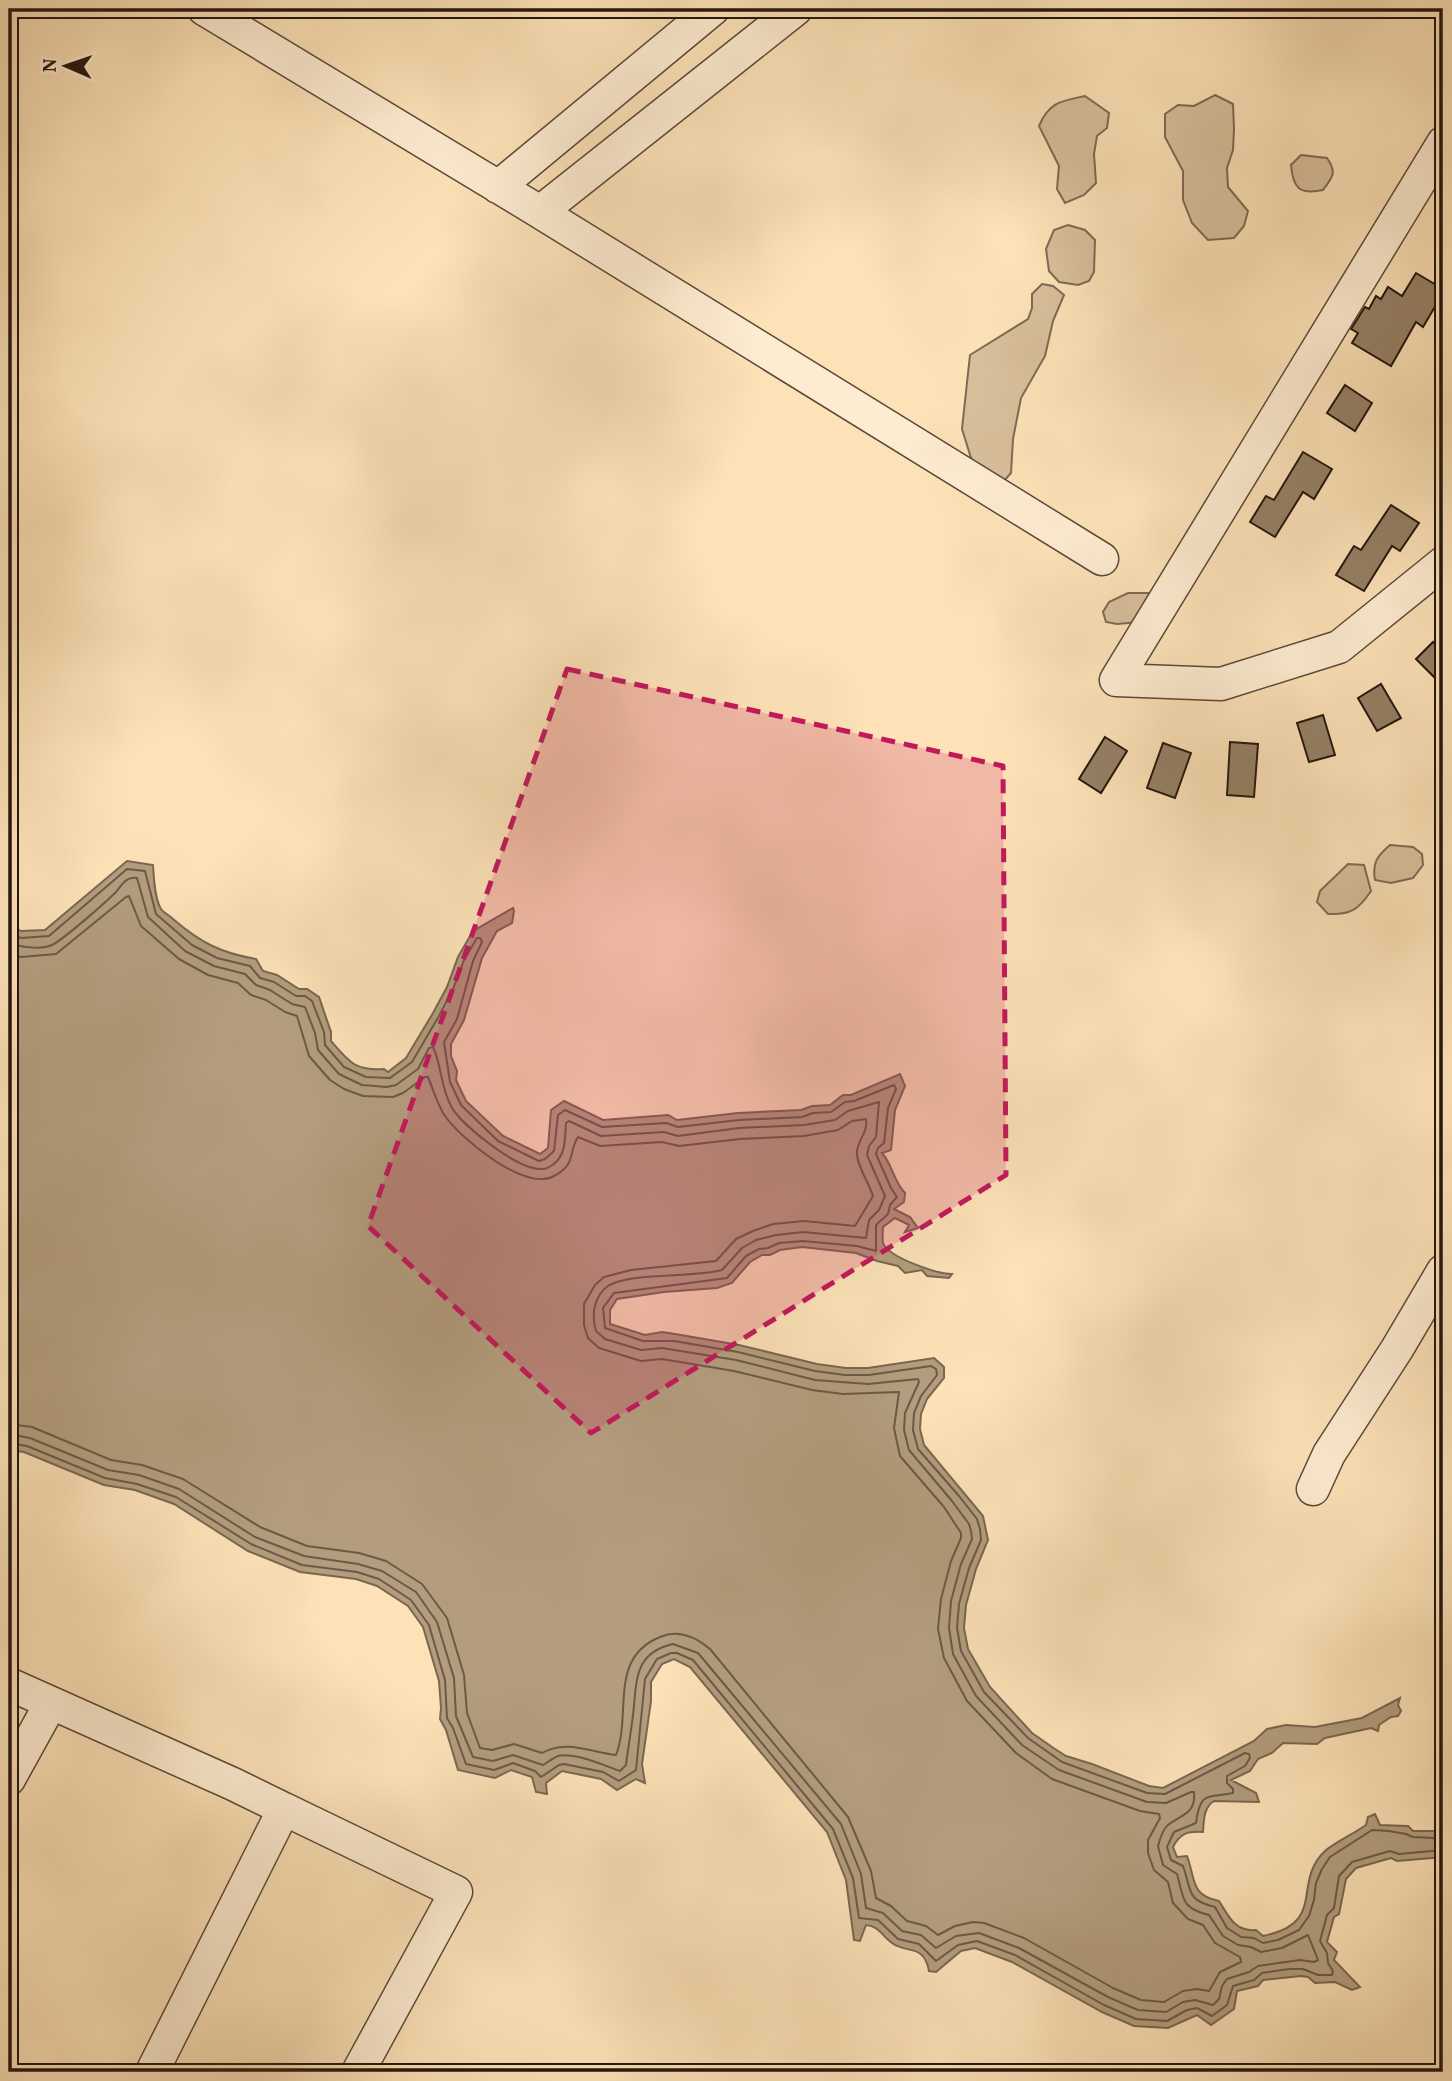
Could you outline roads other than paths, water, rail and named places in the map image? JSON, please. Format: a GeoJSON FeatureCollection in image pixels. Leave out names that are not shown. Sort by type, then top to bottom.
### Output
{"type":"FeatureCollection","features":[{"type":"Feature","properties":{"kind":"street"},"geometry":{"type":"LineString","coordinates":[[204,9],[540,212],[1102,559]]}},
{"type":"Feature","properties":{"kind":"street"},"geometry":{"type":"LineString","coordinates":[[498,187],[713,9]]}},
{"type":"Feature","properties":{"kind":"street"},"geometry":{"type":"LineString","coordinates":[[540,212],[796,9]]}},
{"type":"Feature","properties":{"kind":"street"},"geometry":{"type":"LineString","coordinates":[[1443,143],[1116,680],[1222,684],[1339,647],[1443,563]]}},
{"type":"Feature","properties":{"kind":"street"},"geometry":{"type":"LineString","coordinates":[[1313,1489],[1329,1454],[1397,1349],[1443,1271]]}},
{"type":"Feature","properties":{"kind":"street"},"geometry":{"type":"LineString","coordinates":[[9,1684],[233,1784],[456,1892],[359,2072]]}},
{"type":"Feature","properties":{"kind":"street"},"geometry":{"type":"LineString","coordinates":[[9,1779],[51,1703]]}},
{"type":"Feature","properties":{"kind":"street"},"geometry":{"type":"LineString","coordinates":[[152,2072],[284,1809]]}},
{"type":"Feature","properties":{"kind":"water"},"geometry":{"type":"Polygon","coordinates":[[[127,861],[153,865],[157,899],[165,913],[202,941],[232,954],[256,959],[263,971],[277,975],[299,989],[307,989],[319,997],[331,1032],[331,1041],[343,1055],[359,1067],[384,1069],[388,1072],[406,1058],[447,987],[458,957],[473,931],[513,908],[512,923],[497,931],[482,958],[464,1020],[451,1044],[451,1056],[457,1071],[456,1080],[466,1101],[503,1136],[540,1154],[548,1148],[551,1110],[564,1101],[603,1120],[668,1115],[677,1120],[801,1110],[830,1105],[843,1095],[851,1095],[900,1074],[905,1086],[895,1110],[891,1150],[882,1153],[905,1193],[904,1202],[894,1209],[910,1217],[918,1228],[905,1232],[909,1225],[895,1218],[883,1227],[883,1243],[887,1249],[904,1259],[952,1274],[949,1278],[927,1276],[922,1270],[905,1273],[898,1266],[856,1253],[802,1247],[762,1255],[750,1262],[732,1283],[717,1288],[617,1299],[610,1310],[610,1324],[645,1335],[662,1332],[675,1334],[846,1368],[868,1368],[934,1358],[944,1367],[944,1378],[927,1399],[921,1414],[920,1429],[924,1445],[983,1516],[988,1540],[966,1605],[964,1628],[968,1649],[990,1687],[1032,1733],[1066,1756],[1149,1786],[1163,1788],[1254,1741],[1267,1729],[1286,1725],[1315,1727],[1362,1718],[1400,1698],[1398,1705],[1401,1711],[1398,1716],[1379,1725],[1378,1731],[1371,1728],[1325,1738],[1317,1744],[1283,1743],[1272,1753],[1258,1759],[1250,1771],[1231,1780],[1256,1793],[1259,1802],[1214,1801],[1206,1811],[1203,1832],[1185,1834],[1173,1847],[1177,1857],[1187,1856],[1193,1879],[1203,1895],[1219,1901],[1238,1926],[1256,1930],[1263,1936],[1283,1930],[1295,1922],[1306,1901],[1315,1863],[1329,1848],[1366,1825],[1368,1817],[1375,1814],[1380,1825],[1408,1826],[1413,1831],[1437,1831],[1443,1836],[1443,1857],[1397,1861],[1391,1858],[1356,1868],[1346,1879],[1339,1914],[1334,1917],[1327,1942],[1337,1952],[1334,1960],[1360,1987],[1352,1990],[1335,1982],[1315,1983],[1308,1977],[1301,1976],[1263,1980],[1258,1986],[1237,1991],[1234,2009],[1211,2025],[1197,2015],[1168,2028],[1134,2026],[1102,2012],[1012,1962],[975,1948],[961,1951],[936,1972],[929,1971],[923,1956],[897,1946],[874,1927],[866,1925],[860,1941],[854,1940],[846,1880],[827,1832],[690,1667],[674,1659],[662,1664],[651,1682],[642,1764],[645,1783],[636,1779],[617,1790],[601,1779],[562,1771],[546,1783],[547,1794],[536,1792],[532,1777],[511,1770],[495,1778],[458,1770],[440,1719],[439,1681],[423,1627],[408,1606],[377,1586],[356,1579],[300,1572],[248,1551],[174,1504],[135,1490],[104,1485],[24,1452],[9,1450],[9,926],[21,931],[45,930],[127,861]]]}}]}
